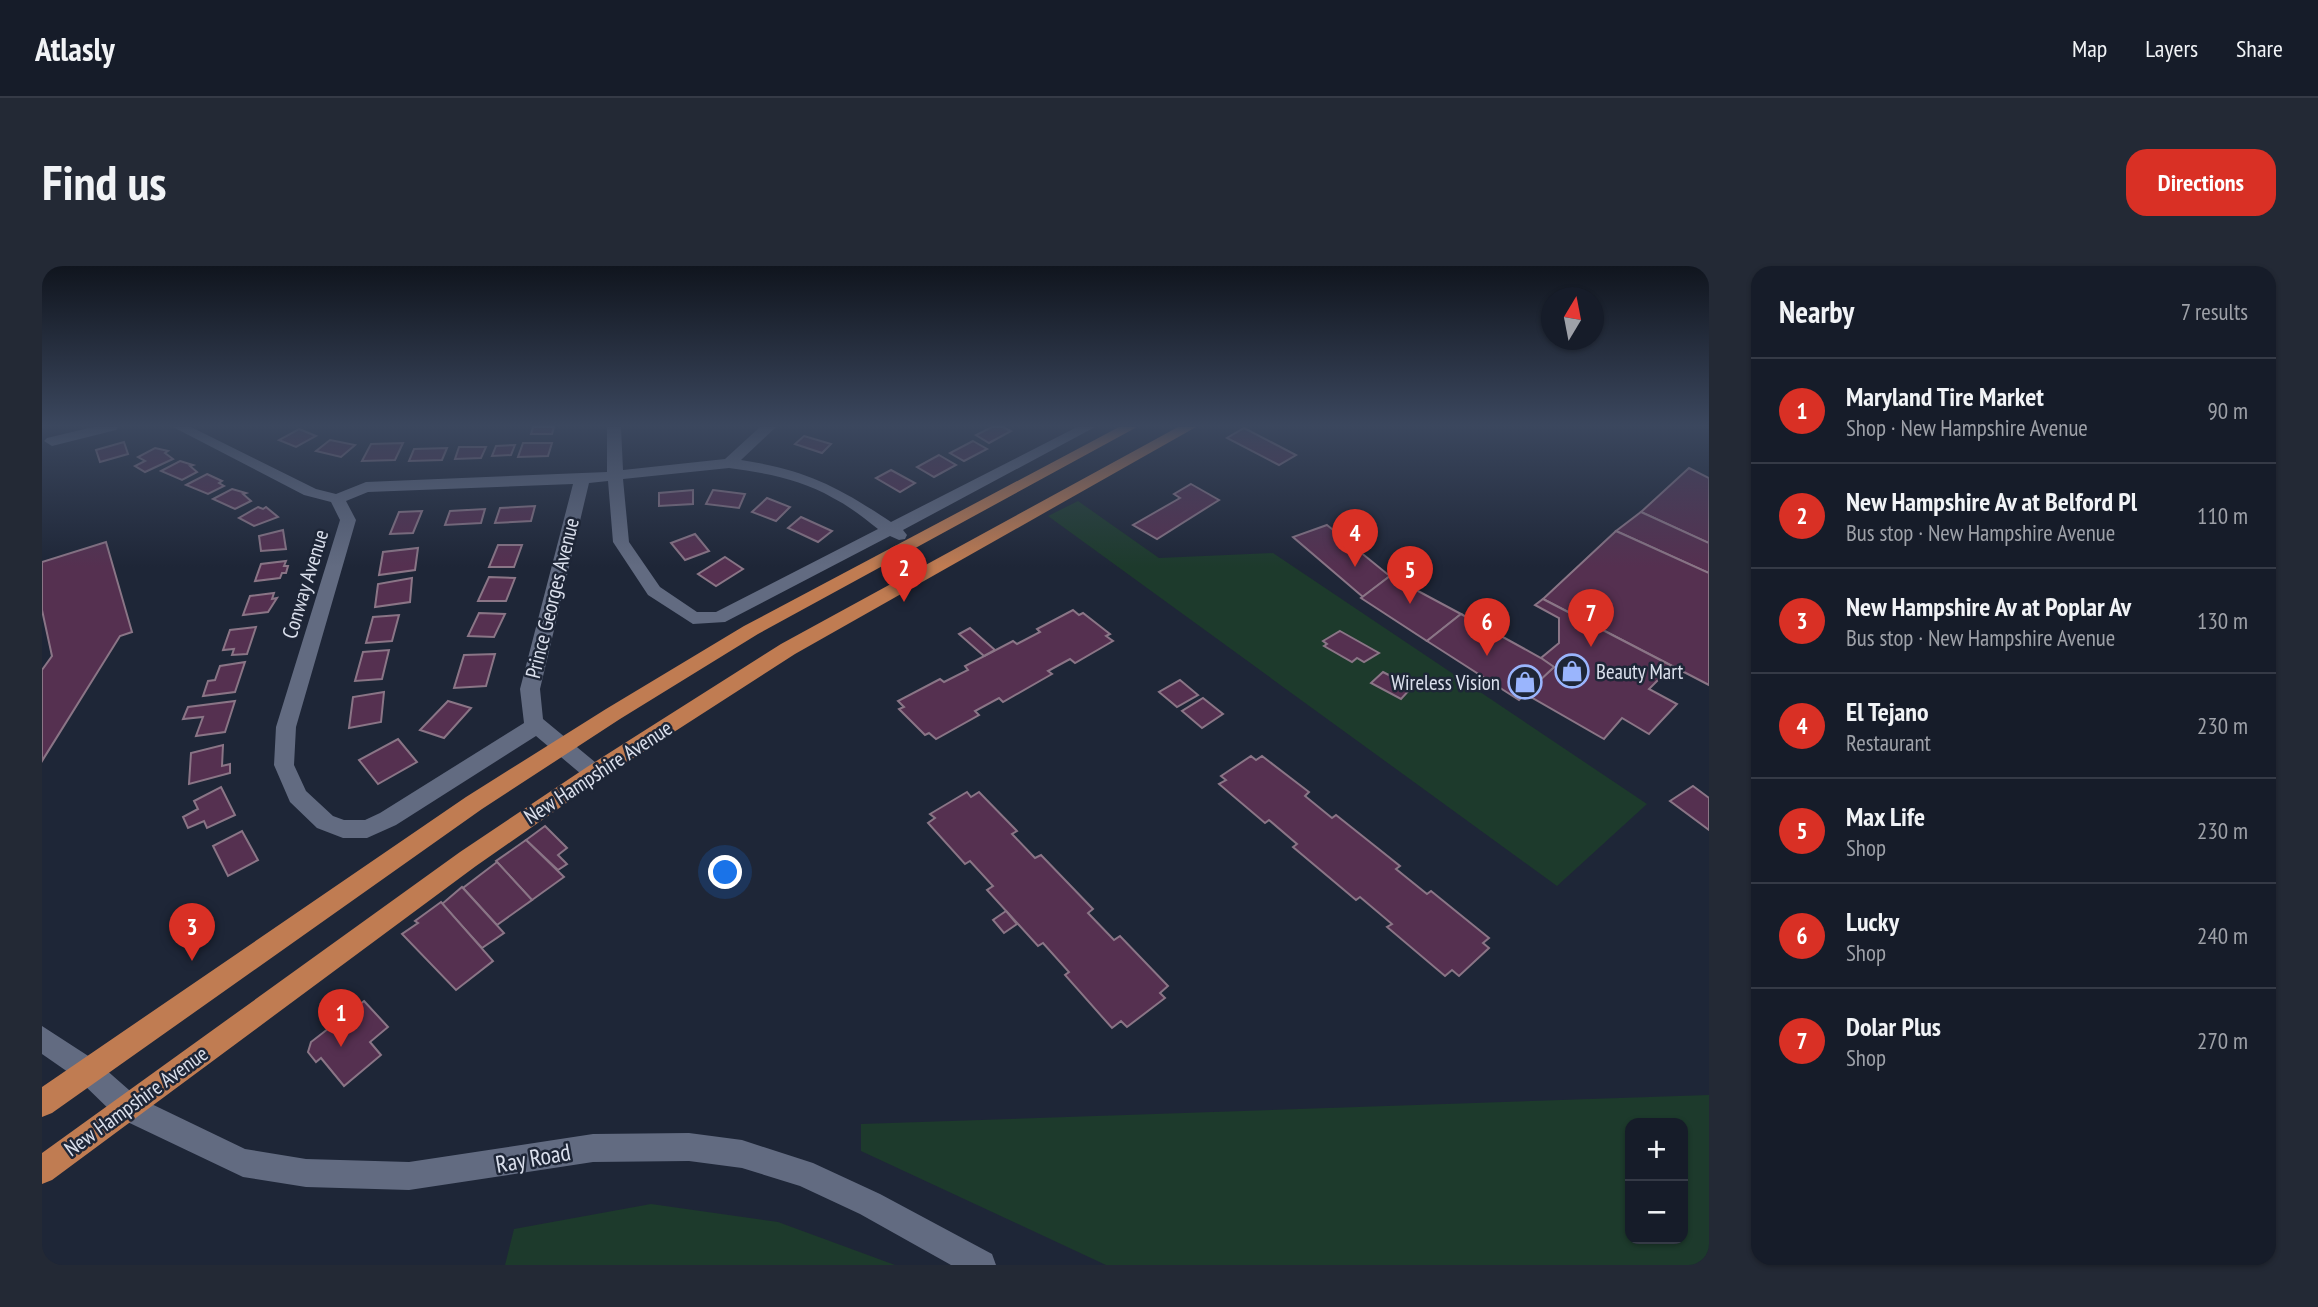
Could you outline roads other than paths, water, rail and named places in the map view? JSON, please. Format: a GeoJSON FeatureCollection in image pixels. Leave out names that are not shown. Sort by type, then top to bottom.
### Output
{"type":"FeatureCollection","features":[{"type":"Feature","properties":{"kind":"main road","name":"New Hampshire Avenue"},"geometry":{"type":"LineString","coordinates":[[42,1103],[474,803],[563,746],[751,630],[1042,474]]}},
{"type":"Feature","properties":{"kind":"main road","name":"New Hampshire Avenue"},"geometry":{"type":"LineString","coordinates":[[42,1170],[468,859],[594,774],[788,649],[1105,474]]}},
{"type":"Feature","properties":{"kind":"street"},"geometry":{"type":"LineString","coordinates":[[273,474],[310,492],[337,499],[366,487],[628,474]]}},
{"type":"Feature","properties":{"kind":"street"},"geometry":{"type":"LineString","coordinates":[[786,474],[839,494],[910,543]]}},
{"type":"Feature","properties":{"kind":"street"},"geometry":{"type":"LineString","coordinates":[[615,475],[621,542],[654,591],[693,618],[719,618],[998,474]]}},
{"type":"Feature","properties":{"kind":"street","name":"Prince Georges Avenue"},"geometry":{"type":"LineString","coordinates":[[537,725],[533,722],[530,689],[582,478]]}},
{"type":"Feature","properties":{"kind":"street","name":"Conway Avenue"},"geometry":{"type":"LineString","coordinates":[[337,499],[348,520],[286,727],[284,765],[298,796],[325,822],[343,829],[367,829],[388,819],[537,725]]}},
{"type":"Feature","properties":{"kind":"street"},"geometry":{"type":"LineString","coordinates":[[537,725],[594,774]]}},
{"type":"Feature","properties":{"kind":"street","name":"Ray Road"},"geometry":{"type":"LineString","coordinates":[[42,1039],[87,1070],[127,1107],[243,1163],[306,1173],[409,1176],[471,1169],[593,1148],[689,1147],[742,1154],[803,1173],[870,1204],[981,1265]]}},
{"type":"Feature","properties":{"kind":"place","name":"El Tejano"},"geometry":{"type":"Point","coordinates":[1355,567]}},
{"type":"Feature","properties":{"kind":"place","name":"New Hampshire Av at Belford Pl"},"geometry":{"type":"Point","coordinates":[904,602]}},
{"type":"Feature","properties":{"kind":"place","name":"Max Life"},"geometry":{"type":"Point","coordinates":[1410,604]}},
{"type":"Feature","properties":{"kind":"place","name":"Dolar Plus"},"geometry":{"type":"Point","coordinates":[1591,647]}},
{"type":"Feature","properties":{"kind":"place","name":"Lucky"},"geometry":{"type":"Point","coordinates":[1487,656]}},
{"type":"Feature","properties":{"kind":"place","name":"Beauty Mart"},"geometry":{"type":"Point","coordinates":[1572,671]}},
{"type":"Feature","properties":{"kind":"place","name":"Wireless Vision"},"geometry":{"type":"Point","coordinates":[1525,682]}},
{"type":"Feature","properties":{"kind":"place","name":"New Hampshire Av at Poplar Av"},"geometry":{"type":"Point","coordinates":[192,961]}},
{"type":"Feature","properties":{"kind":"place","name":"Maryland Tire Market"},"geometry":{"type":"Point","coordinates":[341,1047]}}]}
